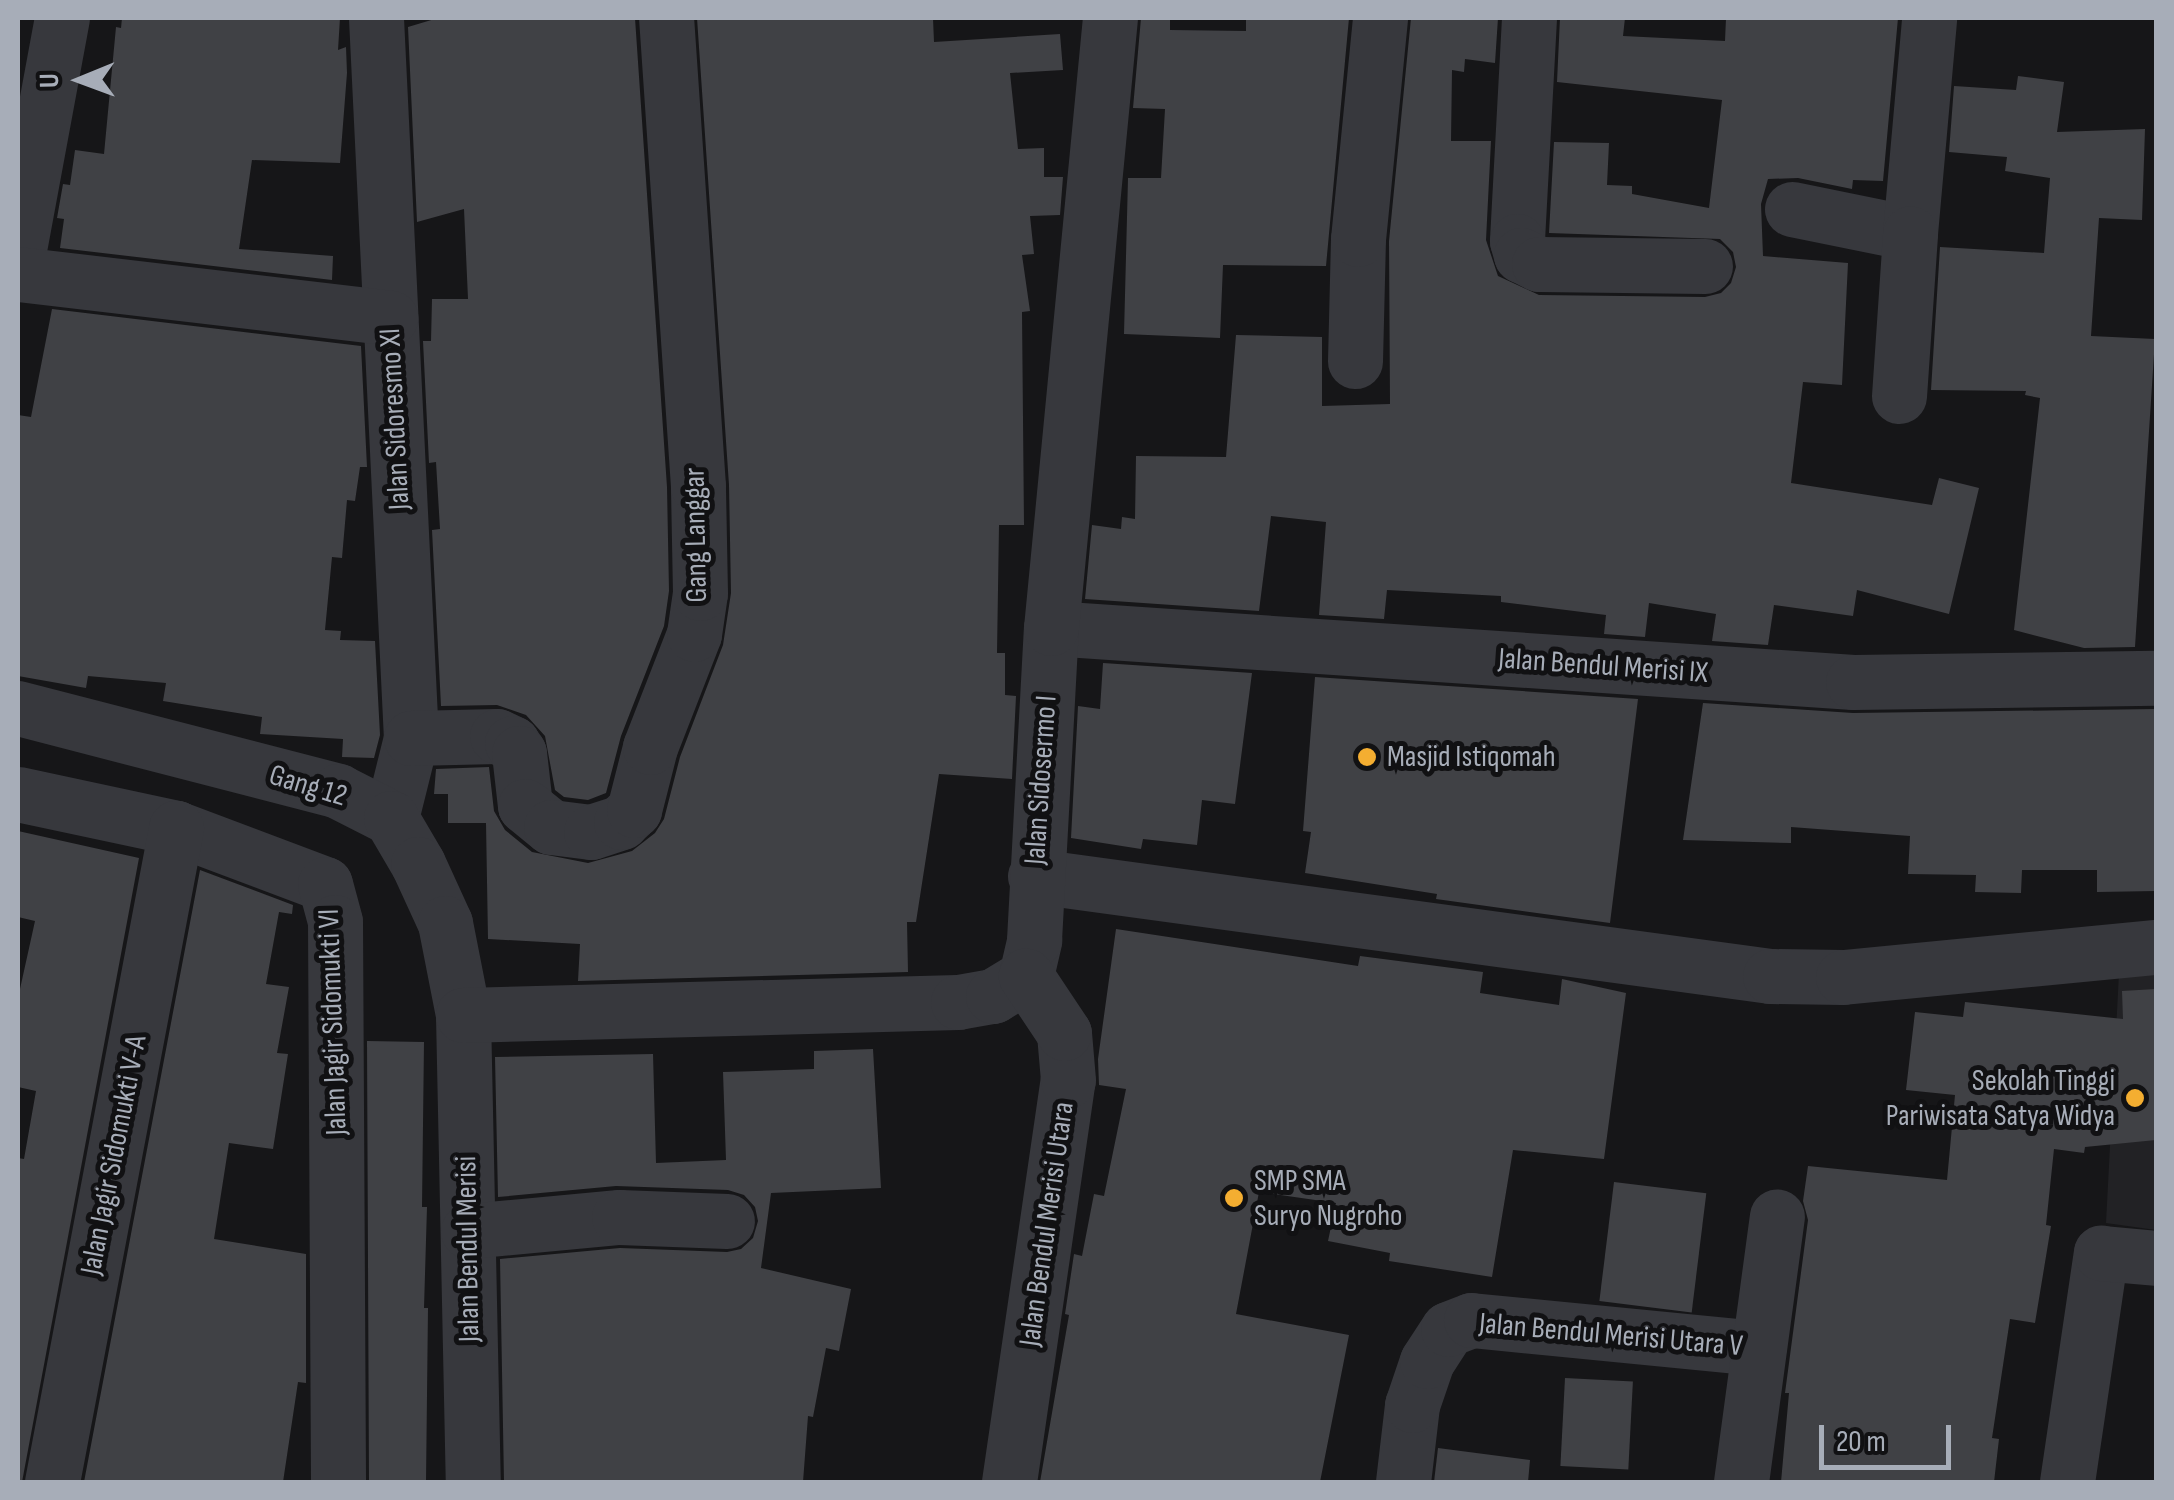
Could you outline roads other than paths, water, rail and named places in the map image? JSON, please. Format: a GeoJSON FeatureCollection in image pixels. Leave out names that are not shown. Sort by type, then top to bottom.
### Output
{"type":"FeatureCollection","features":[{"type":"Feature","properties":{"kind":"street"},"geometry":{"type":"LineString","coordinates":[[18,255],[62,18]]}},
{"type":"Feature","properties":{"kind":"street","name":"Jalan Sidoresmo XI"},"geometry":{"type":"LineString","coordinates":[[376,18],[411,738],[391,818]]}},
{"type":"Feature","properties":{"kind":"street","name":"Gang Langgar"},"geometry":{"type":"LineString","coordinates":[[411,738],[498,736],[512,742],[519,753],[525,806],[552,827],[591,832],[622,822],[634,810],[650,748],[694,634],[700,593],[698,486],[666,18]]}},
{"type":"Feature","properties":{"kind":"street","name":"Jalan Sidosermo I"},"geometry":{"type":"LineString","coordinates":[[1026,976],[1034,940],[1050,628],[1110,18]]}},
{"type":"Feature","properties":{"kind":"street"},"geometry":{"type":"LineString","coordinates":[[1355,361],[1358,239],[1380,18]]}},
{"type":"Feature","properties":{"kind":"street"},"geometry":{"type":"LineString","coordinates":[[1529,18],[1517,241],[1521,255],[1539,264],[1706,266]]}},
{"type":"Feature","properties":{"kind":"street"},"geometry":{"type":"LineString","coordinates":[[1899,396],[1929,18]]}},
{"type":"Feature","properties":{"kind":"street"},"geometry":{"type":"LineString","coordinates":[[1792,209],[1910,232]]}},
{"type":"Feature","properties":{"kind":"street"},"geometry":{"type":"LineString","coordinates":[[18,274],[390,318]]}},
{"type":"Feature","properties":{"kind":"street","name":"Jalan Bendul Merisi IX"},"geometry":{"type":"LineString","coordinates":[[1050,628],[1853,682],[2156,678]]}},
{"type":"Feature","properties":{"kind":"street","name":"Gang 12"},"geometry":{"type":"LineString","coordinates":[[18,708],[338,790],[391,818]]}},
{"type":"Feature","properties":{"kind":"street","name":"Jalan Jagir Sidomukti VI"},"geometry":{"type":"LineString","coordinates":[[18,794],[176,828],[325,884],[333,901],[338,1482]]}},
{"type":"Feature","properties":{"kind":"street"},"geometry":{"type":"LineString","coordinates":[[391,818],[444,924],[463,1015],[958,1002],[993,996],[1026,976]]}},
{"type":"Feature","properties":{"kind":"street","name":"Jalan Jagir Sidomukti V-A"},"geometry":{"type":"LineString","coordinates":[[52,1482],[176,828]]}},
{"type":"Feature","properties":{"kind":"street"},"geometry":{"type":"LineString","coordinates":[[1035,876],[1770,976],[1843,977],[2156,946]]}},
{"type":"Feature","properties":{"kind":"street","name":"Jalan Bendul Merisi Utara"},"geometry":{"type":"LineString","coordinates":[[1010,1482],[1068,1080],[1064,1033],[1026,976]]}},
{"type":"Feature","properties":{"kind":"street","name":"Jalan Bendul Merisi"},"geometry":{"type":"LineString","coordinates":[[463,1015],[473,1482]]}},
{"type":"Feature","properties":{"kind":"street"},"geometry":{"type":"LineString","coordinates":[[1741,1482],[1777,1216]]}},
{"type":"Feature","properties":{"kind":"street"},"geometry":{"type":"LineString","coordinates":[[468,1231],[620,1217],[727,1221]]}},
{"type":"Feature","properties":{"kind":"street"},"geometry":{"type":"LineString","coordinates":[[2067,1482],[2101,1253],[2156,1258]]}},
{"type":"Feature","properties":{"kind":"street","name":"Jalan Bendul Merisi Utara V"},"geometry":{"type":"LineString","coordinates":[[1403,1482],[1412,1406],[1427,1361],[1448,1329],[1471,1320],[1759,1348]]}},
{"type":"Feature","properties":{"kind":"place","name":"Masjid Istiqomah"},"geometry":{"type":"Point","coordinates":[1367,757]}},
{"type":"Feature","properties":{"kind":"place","name":"Sekolah Tinggi Pariwisata Satya Widya"},"geometry":{"type":"Point","coordinates":[2135,1098]}},
{"type":"Feature","properties":{"kind":"place","name":"SMP SMA Suryo Nugroho"},"geometry":{"type":"Point","coordinates":[1234,1198]}}]}
